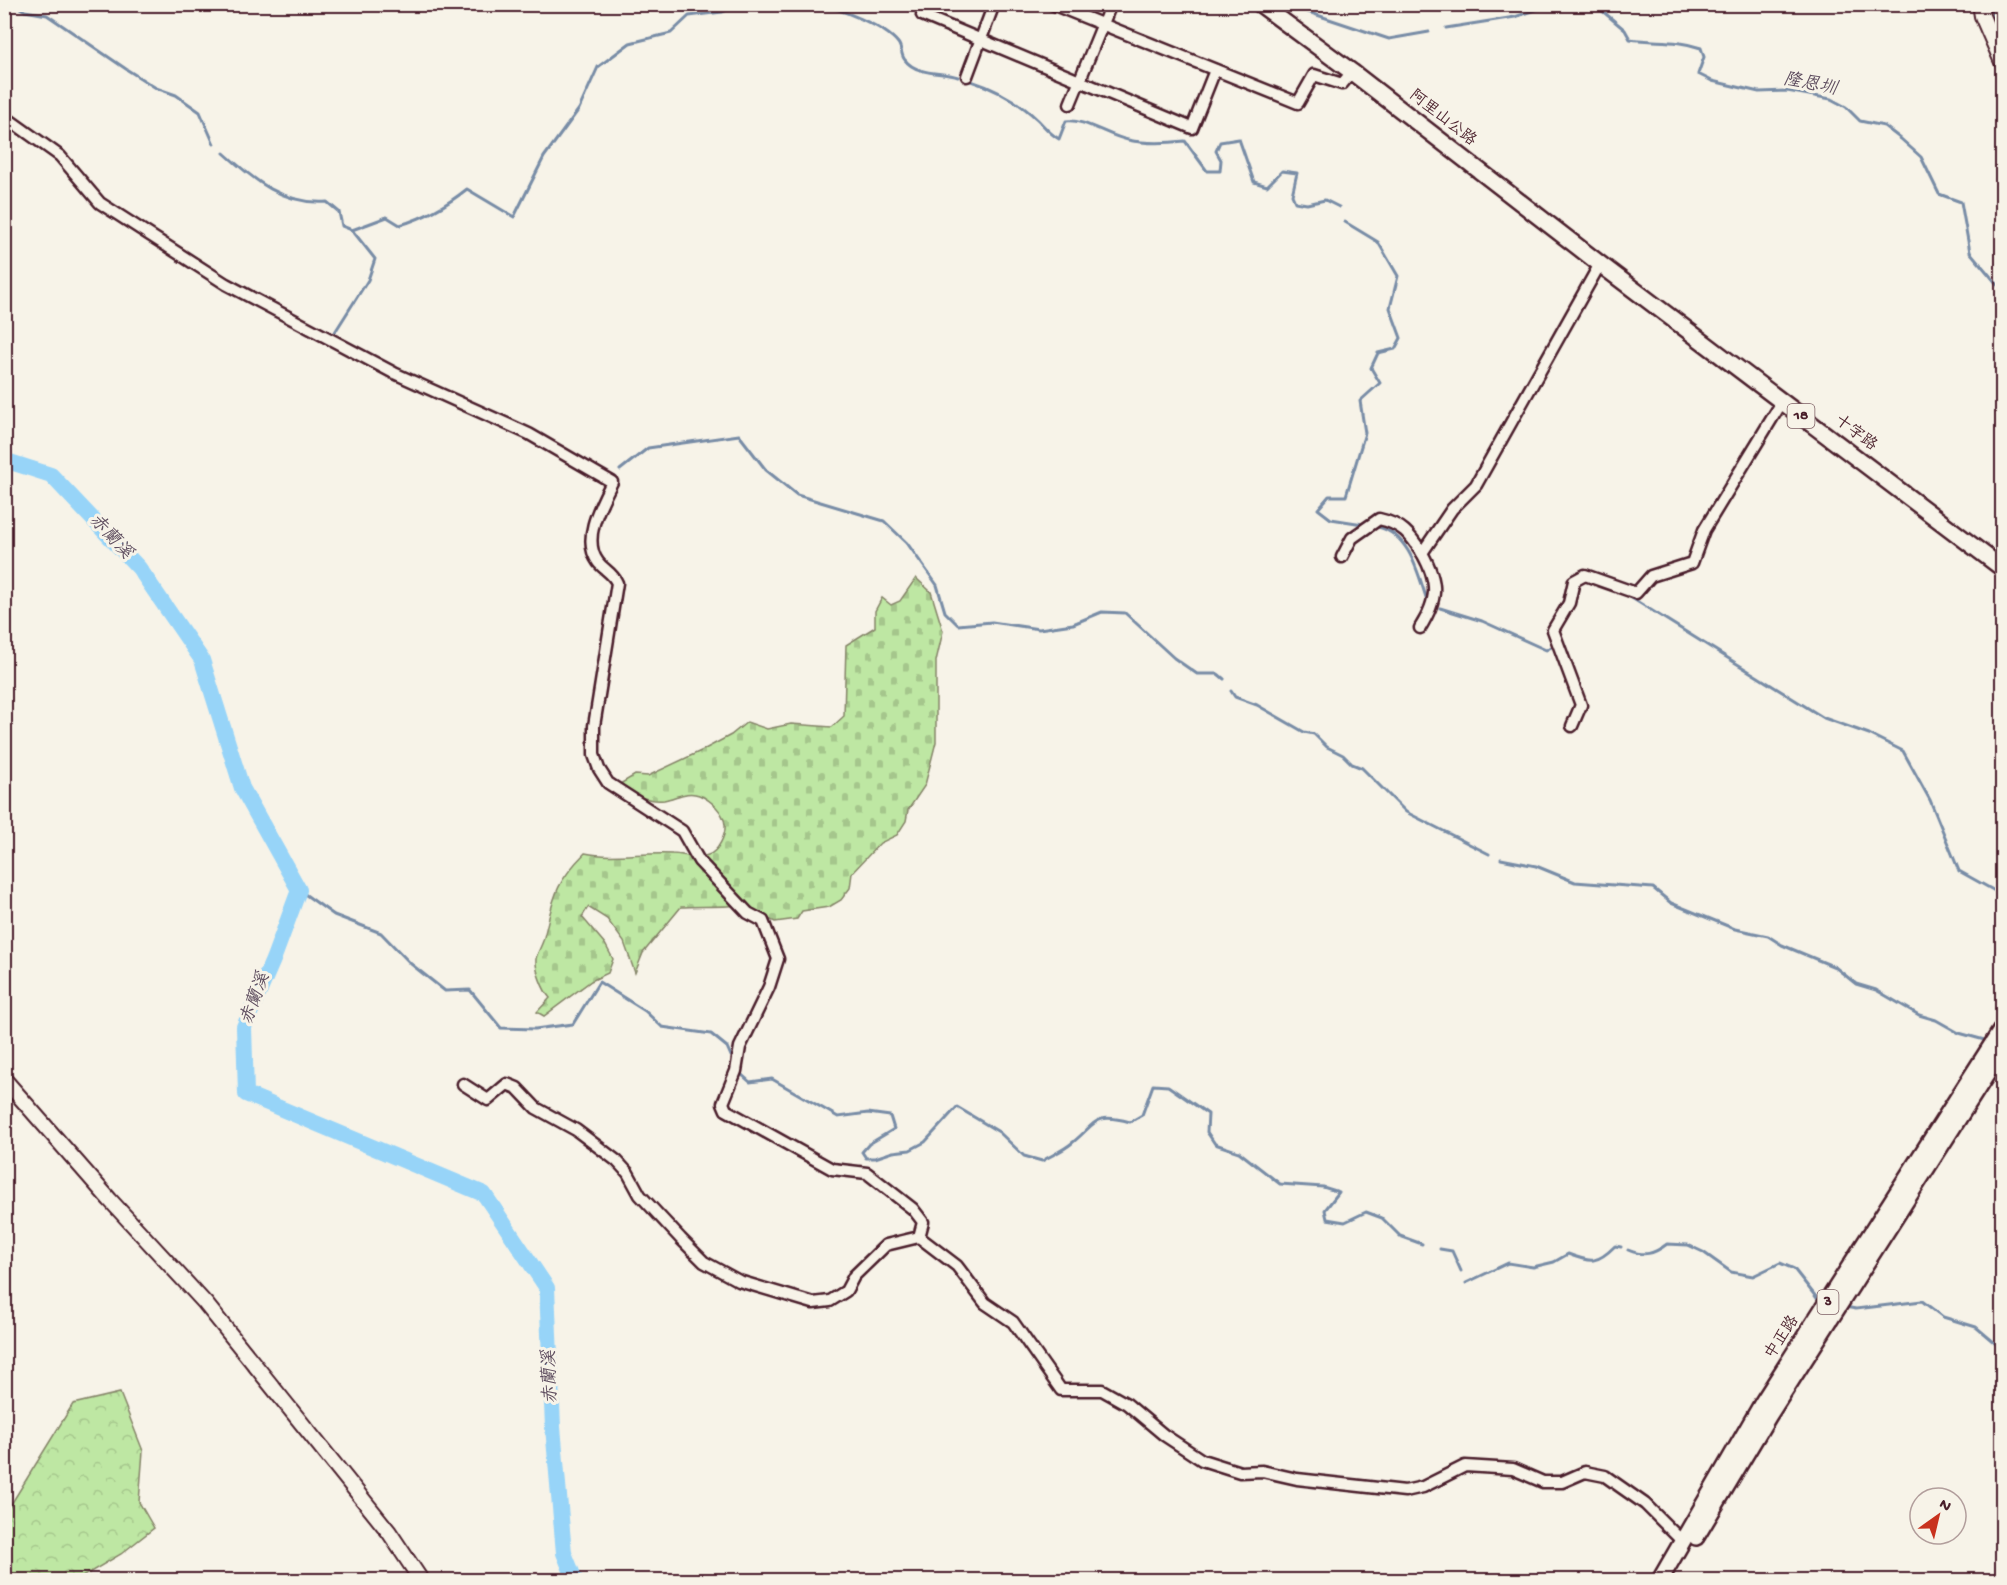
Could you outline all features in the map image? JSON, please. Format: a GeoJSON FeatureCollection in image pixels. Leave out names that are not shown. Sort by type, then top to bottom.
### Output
{"type":"FeatureCollection","features":[{"type":"Feature","properties":{"kind":"main road","name":"阿里山公路"},"geometry":{"type":"LineString","coordinates":[[1260,4],[1352,72],[1600,264]]}},
{"type":"Feature","properties":{"kind":"main road","name":"十字路"},"geometry":{"type":"LineString","coordinates":[[1600,264],[2002,568]]}},
{"type":"Feature","properties":{"kind":"main road","name":"中正路"},"geometry":{"type":"LineString","coordinates":[[1660,1581],[1763,1402],[2002,1029]]}},
{"type":"Feature","properties":{"kind":"main road","name":"中正路"},"geometry":{"type":"LineString","coordinates":[[1669,1581],[1768,1415],[2002,1050]]}},
{"type":"Feature","properties":{"kind":"street"},"geometry":{"type":"LineString","coordinates":[[967,76],[994,4]]}},
{"type":"Feature","properties":{"kind":"street"},"geometry":{"type":"LineString","coordinates":[[1052,4],[1298,103],[1314,75],[1342,84],[1352,72]]}},
{"type":"Feature","properties":{"kind":"street"},"geometry":{"type":"LineString","coordinates":[[1070,104],[1111,4]]}},
{"type":"Feature","properties":{"kind":"street"},"geometry":{"type":"LineString","coordinates":[[1980,4],[1982,16],[2002,62]]}},
{"type":"Feature","properties":{"kind":"street"},"geometry":{"type":"LineString","coordinates":[[922,15],[1192,128],[1215,70]]}},
{"type":"Feature","properties":{"kind":"street"},"geometry":{"type":"LineString","coordinates":[[4,116],[60,156],[100,203],[226,284],[394,373],[529,434],[612,482],[598,510],[591,548],[597,561],[614,576],[617,583],[594,726],[594,755],[608,783],[682,831],[690,849],[706,869],[748,913],[762,921],[778,959],[769,987],[740,1047],[736,1071],[723,1103],[726,1110],[832,1169],[867,1173],[913,1209],[923,1222],[919,1237]]}},
{"type":"Feature","properties":{"kind":"street"},"geometry":{"type":"LineString","coordinates":[[1422,553],[1452,509],[1476,485],[1600,264]]}},
{"type":"Feature","properties":{"kind":"street"},"geometry":{"type":"LineString","coordinates":[[1572,726],[1581,705],[1553,630],[1569,603],[1574,581],[1585,575],[1636,593],[1652,576],[1692,563],[1704,530],[1782,402]]}},
{"type":"Feature","properties":{"kind":"street"},"geometry":{"type":"LineString","coordinates":[[1342,557],[1352,538],[1379,519],[1396,523],[1408,532],[1434,574],[1432,609],[1420,628]]}},
{"type":"Feature","properties":{"kind":"street"},"geometry":{"type":"LineString","coordinates":[[4,1079],[110,1200],[206,1303],[389,1532],[421,1581]]}},
{"type":"Feature","properties":{"kind":"street"},"geometry":{"type":"LineString","coordinates":[[463,1084],[488,1100],[507,1084],[517,1088],[536,1108],[576,1130],[617,1161],[628,1173],[640,1195],[704,1262],[739,1281],[813,1303],[830,1300],[846,1291],[854,1276],[886,1245],[919,1237]]}},
{"type":"Feature","properties":{"kind":"street"},"geometry":{"type":"LineString","coordinates":[[919,1237],[957,1266],[986,1304],[1013,1322],[1062,1390],[1102,1390],[1126,1404],[1164,1435],[1214,1466],[1240,1472],[1262,1471],[1297,1479],[1405,1491],[1423,1487],[1465,1466],[1513,1469],[1543,1482],[1562,1482],[1586,1472],[1605,1476],[1623,1487],[1645,1504],[1683,1542]]}},
{"type":"Feature","properties":{"kind":"green space"},"geometry":{"type":"Polygon","coordinates":[[[916,578],[931,592],[943,631],[936,661],[936,742],[925,785],[908,810],[906,821],[897,835],[880,843],[852,873],[850,888],[841,900],[829,907],[802,911],[797,919],[775,922],[738,905],[681,907],[643,953],[635,973],[624,942],[607,919],[588,907],[582,917],[605,944],[613,959],[608,973],[591,981],[544,1016],[537,1012],[550,998],[540,980],[536,959],[552,904],[566,875],[585,853],[596,855],[672,854],[699,857],[712,853],[723,838],[725,825],[722,816],[712,803],[699,795],[686,794],[664,800],[652,800],[615,787],[635,775],[648,776],[703,750],[731,735],[747,722],[767,729],[791,724],[832,727],[844,716],[846,645],[875,627],[875,611],[882,598],[891,605],[900,601],[916,578]]]}},
{"type":"Feature","properties":{"kind":"green space"},"geometry":{"type":"Polygon","coordinates":[[[120,1393],[143,1451],[139,1502],[154,1528],[121,1554],[77,1580],[5,1580],[5,1514],[73,1404],[120,1393]]]}},
{"type":"Feature","properties":{"kind":"waterway"},"geometry":{"type":"LineString","coordinates":[[14,4],[25,11],[47,15],[156,88],[176,95],[200,112],[214,144]]}},
{"type":"Feature","properties":{"kind":"waterway"},"geometry":{"type":"LineString","coordinates":[[224,153],[247,173],[271,189],[297,200],[327,202],[339,212],[342,226],[352,230],[387,217],[400,225],[418,219],[467,189],[514,217],[544,157],[579,109],[598,67],[630,43],[671,33],[689,16],[722,12],[741,4]]}},
{"type":"Feature","properties":{"kind":"waterway"},"geometry":{"type":"LineString","coordinates":[[817,4],[837,9],[883,30],[898,43],[904,58],[910,65],[930,72],[958,77]]}},
{"type":"Feature","properties":{"kind":"waterway","name":"隆恩圳"},"geometry":{"type":"LineString","coordinates":[[1298,4],[1305,11],[1389,39],[1429,32]]}},
{"type":"Feature","properties":{"kind":"waterway","name":"隆恩圳"},"geometry":{"type":"LineString","coordinates":[[1446,28],[1515,17],[1553,4]]}},
{"type":"Feature","properties":{"kind":"waterway","name":"隆恩圳"},"geometry":{"type":"LineString","coordinates":[[1594,4],[1625,30],[1630,39],[1674,42],[1701,48],[1704,57],[1698,74],[1712,81],[1759,92],[1787,91],[1831,99],[1846,107],[1860,121],[1884,126],[1921,157],[1939,194],[1961,202],[1970,252],[2002,290]]}},
{"type":"Feature","properties":{"kind":"waterway"},"geometry":{"type":"LineString","coordinates":[[1989,4],[2002,40]]}},
{"type":"Feature","properties":{"kind":"waterway"},"geometry":{"type":"LineString","coordinates":[[971,81],[1015,102],[1031,113],[1059,139],[1066,121],[1073,121],[1135,141],[1157,143],[1185,141],[1207,171],[1220,171],[1221,160],[1216,151],[1220,142],[1239,139],[1254,182],[1267,186],[1282,171],[1297,173],[1292,195],[1295,202],[1307,204],[1325,200],[1339,207]]}},
{"type":"Feature","properties":{"kind":"waterway"},"geometry":{"type":"LineString","coordinates":[[1345,222],[1378,242],[1398,276],[1390,308],[1401,338],[1395,349],[1378,353],[1371,368],[1380,383],[1360,401],[1365,433],[1346,496],[1329,496],[1318,509],[1331,519],[1363,524]]}},
{"type":"Feature","properties":{"kind":"waterway"},"geometry":{"type":"LineString","coordinates":[[335,332],[368,280],[375,259],[352,230]]}},
{"type":"Feature","properties":{"kind":"waterway"},"geometry":{"type":"LineString","coordinates":[[620,470],[648,448],[739,435],[766,470],[797,495],[884,521],[907,543],[937,585],[945,612],[958,625],[992,622],[1039,629],[1073,624],[1102,612],[1125,613],[1174,658],[1197,674],[1218,674],[1224,679]]}},
{"type":"Feature","properties":{"kind":"waterway","name":"赤蘭溪"},"geometry":{"type":"LineString","coordinates":[[4,460],[51,475],[139,568],[202,660],[242,788],[299,890],[273,960],[244,1027],[246,1094],[484,1194],[547,1288],[553,1427],[564,1553],[575,1580]]}},
{"type":"Feature","properties":{"kind":"waterway"},"geometry":{"type":"LineString","coordinates":[[1378,527],[1389,531],[1406,547],[1428,603]]}},
{"type":"Feature","properties":{"kind":"waterway"},"geometry":{"type":"LineString","coordinates":[[1630,597],[1824,718],[1869,734],[1903,751],[1930,800],[1959,871],[2002,895]]}},
{"type":"Feature","properties":{"kind":"waterway"},"geometry":{"type":"LineString","coordinates":[[1440,608],[1482,621],[1546,650],[1555,645]]}},
{"type":"Feature","properties":{"kind":"waterway"},"geometry":{"type":"LineString","coordinates":[[1231,691],[1235,697],[1257,705],[1304,732],[1314,734],[1327,747],[1362,768],[1406,812],[1489,854]]}},
{"type":"Feature","properties":{"kind":"waterway"},"geometry":{"type":"LineString","coordinates":[[1501,859],[1536,866],[1575,882],[1653,888],[1671,903],[1735,929],[1768,936],[1782,945],[1835,967],[1856,984],[1876,990],[1919,1015],[1936,1020],[1959,1033],[1988,1041]]}},
{"type":"Feature","properties":{"kind":"waterway"},"geometry":{"type":"LineString","coordinates":[[299,890],[334,915],[381,933],[411,964],[445,991],[470,990],[501,1028],[535,1029],[573,1024],[599,982],[645,1011],[662,1027],[711,1034],[727,1047],[731,1056]]}},
{"type":"Feature","properties":{"kind":"waterway"},"geometry":{"type":"LineString","coordinates":[[741,1074],[750,1082],[772,1079],[838,1117],[868,1113],[890,1116],[894,1129],[869,1144],[862,1152],[866,1158],[910,1150],[925,1142],[957,1107],[999,1132],[1024,1156],[1042,1161],[1069,1146],[1096,1121],[1109,1118],[1130,1122],[1142,1115],[1153,1085],[1168,1086],[1208,1114],[1207,1132],[1215,1144],[1239,1152],[1280,1184],[1323,1187],[1339,1192],[1325,1210],[1327,1219],[1345,1222],[1366,1212],[1382,1218],[1400,1236],[1422,1244]]}},
{"type":"Feature","properties":{"kind":"waterway"},"geometry":{"type":"LineString","coordinates":[[1628,1250],[1644,1254],[1658,1250],[1667,1244],[1688,1245],[1703,1252],[1731,1272],[1753,1276],[1780,1263],[1794,1269],[1820,1302]]}},
{"type":"Feature","properties":{"kind":"waterway"},"geometry":{"type":"LineString","coordinates":[[1466,1283],[1508,1263],[1533,1267],[1554,1262],[1568,1254],[1593,1260],[1603,1256],[1615,1246],[1621,1247]]}},
{"type":"Feature","properties":{"kind":"waterway"},"geometry":{"type":"LineString","coordinates":[[1440,1249],[1452,1251],[1461,1271]]}},
{"type":"Feature","properties":{"kind":"waterway"},"geometry":{"type":"LineString","coordinates":[[1845,1307],[1856,1309],[1922,1301],[1943,1317],[1976,1327],[2002,1349]]}}]}
